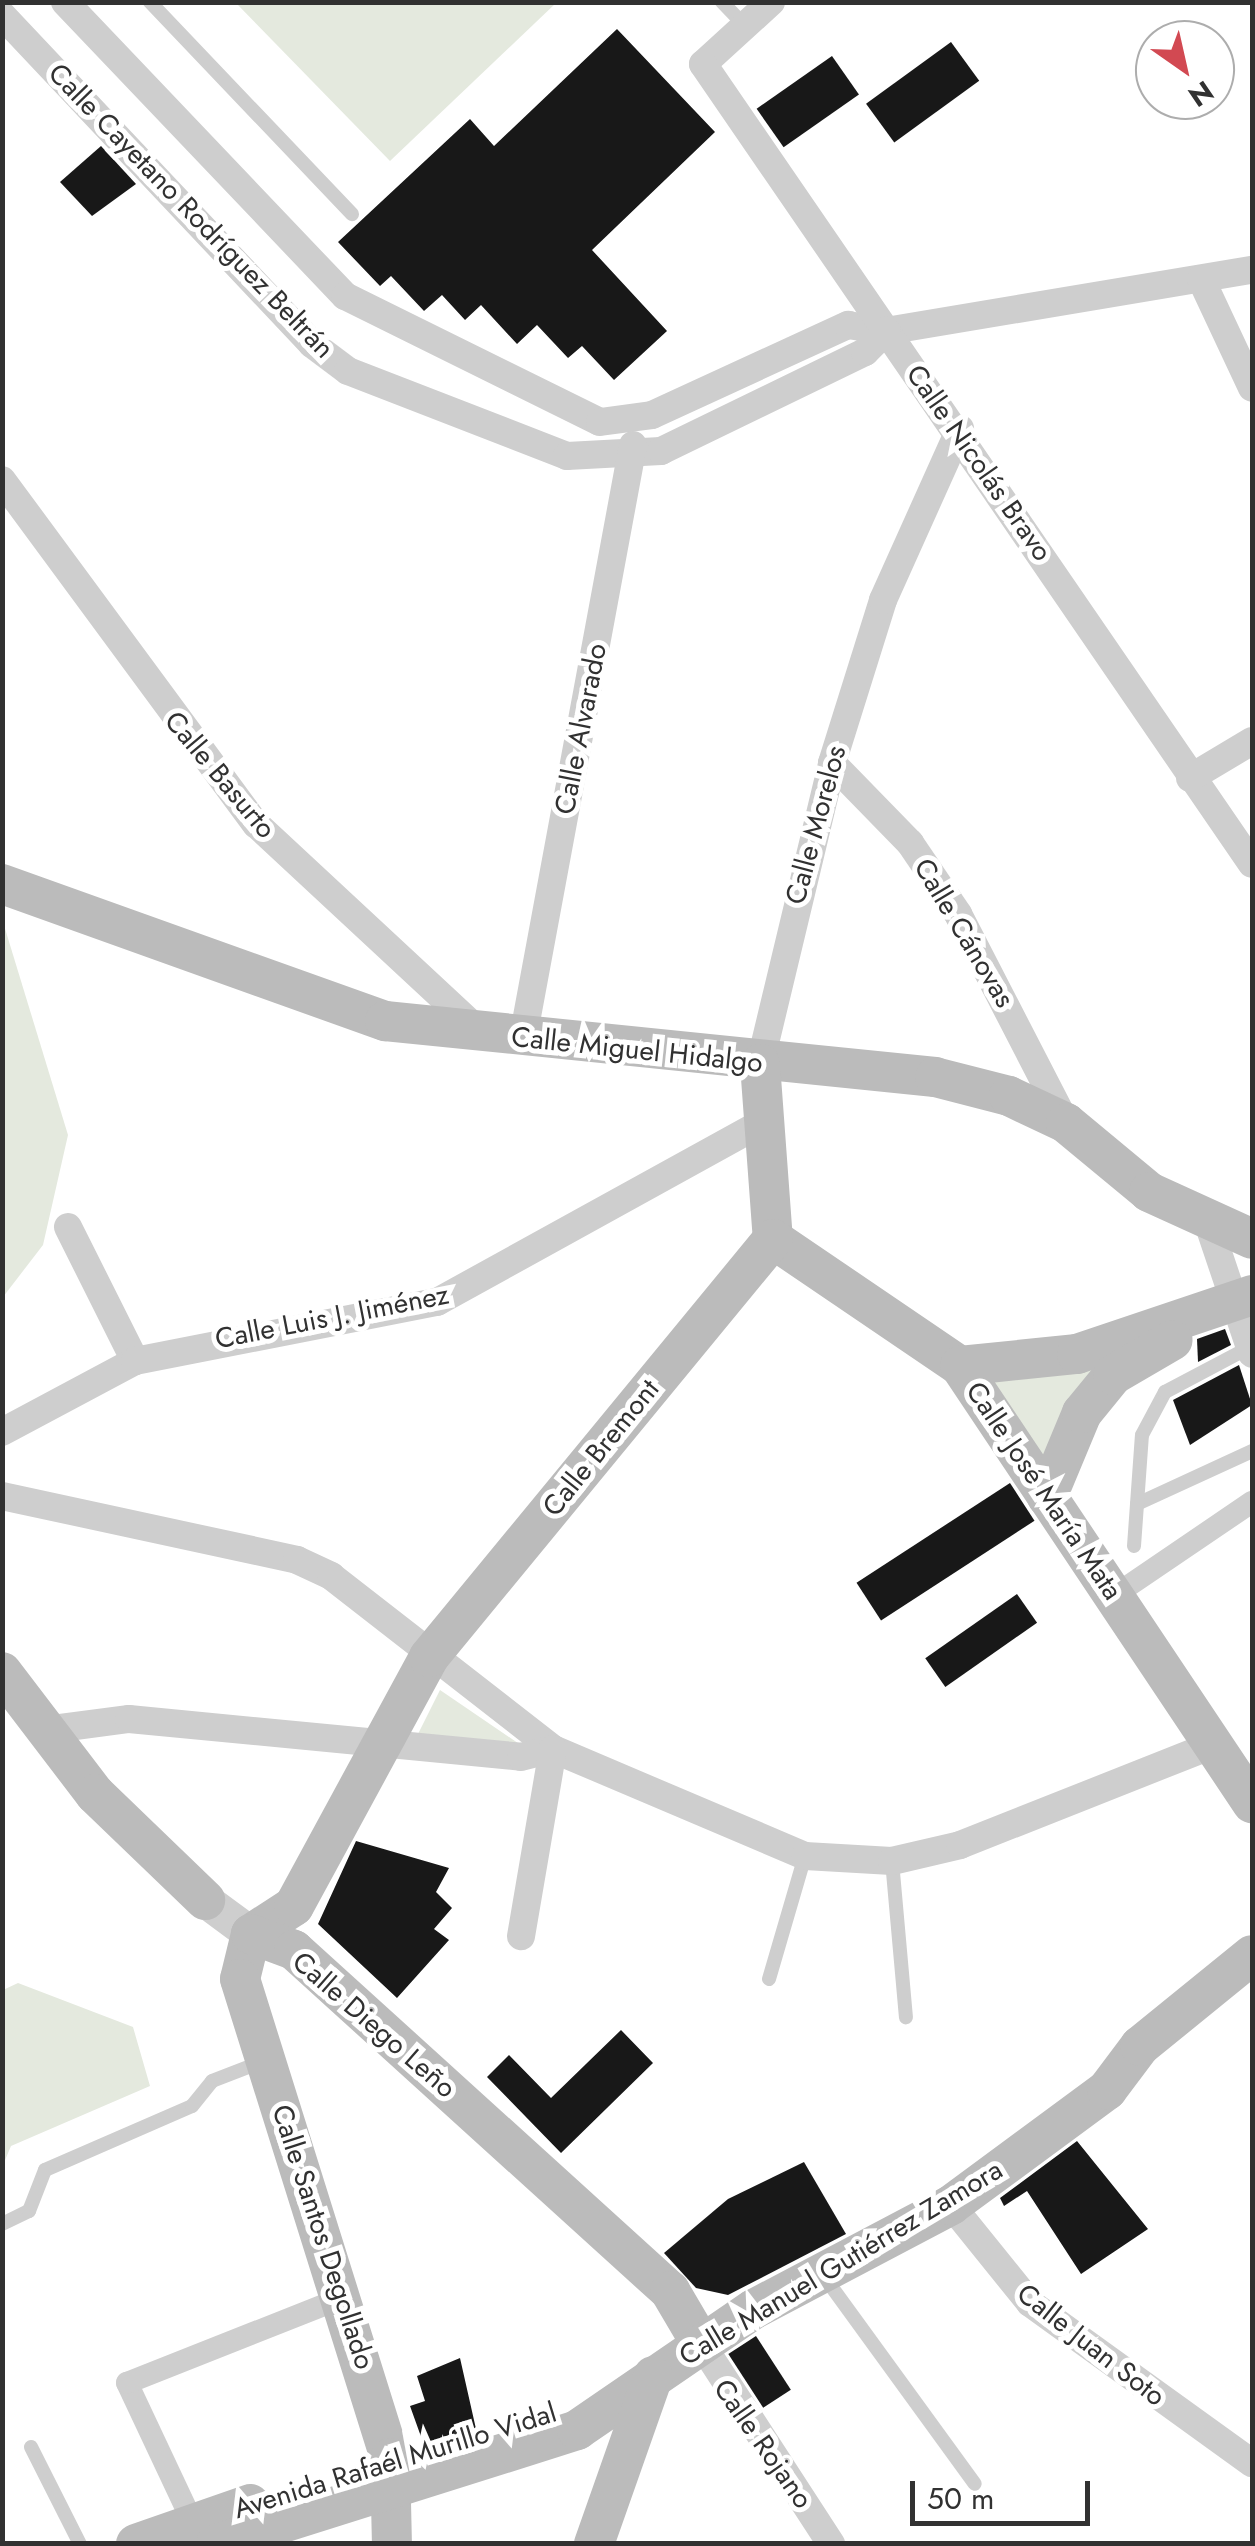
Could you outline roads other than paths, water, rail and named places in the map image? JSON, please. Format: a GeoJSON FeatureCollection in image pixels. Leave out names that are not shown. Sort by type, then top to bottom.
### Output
{"type":"FeatureCollection","features":[{"type":"Feature","properties":{"kind":"main road","name":"Calle Miguel Hidalgo"},"geometry":{"type":"LineString","coordinates":[[2,884],[386,1021],[760,1064],[934,1077],[1066,1123],[1149,1192],[1252,1239]]}},
{"type":"Feature","properties":{"kind":"main road","name":"Calle Morelos"},"geometry":{"type":"LineString","coordinates":[[760,1064],[758,1124],[774,1239]]}},
{"type":"Feature","properties":{"kind":"main road","name":"Calle José María Mata"},"geometry":{"type":"LineString","coordinates":[[774,1239],[960,1366],[1252,1803]]}},
{"type":"Feature","properties":{"kind":"main road","name":"Calle Bremont"},"geometry":{"type":"LineString","coordinates":[[251,1934],[294,1906],[378,1741],[429,1657],[774,1239]]}},
{"type":"Feature","properties":{"kind":"main road"},"geometry":{"type":"LineString","coordinates":[[960,1366],[1077,1354],[1247,1298]]}},
{"type":"Feature","properties":{"kind":"main road"},"geometry":{"type":"LineString","coordinates":[[1047,1497],[1082,1414],[1112,1375],[1247,1298]]}},
{"type":"Feature","properties":{"kind":"main road","name":"Calle Diego Leño"},"geometry":{"type":"LineString","coordinates":[[2,1672],[45,1730],[205,1900]]}},
{"type":"Feature","properties":{"kind":"main road","name":"Calle Diego Leño"},"geometry":{"type":"LineString","coordinates":[[251,1934],[294,1950],[670,2291],[700,2342]]}},
{"type":"Feature","properties":{"kind":"main road","name":"Calle Santos Degollado"},"geometry":{"type":"LineString","coordinates":[[251,1934],[240,1979],[344,2297],[392,2470],[392,2544]]}},
{"type":"Feature","properties":{"kind":"main road","name":"Calle Manuel Gutiérrez Zamora"},"geometry":{"type":"LineString","coordinates":[[594,2544],[652,2376],[700,2342],[951,2205],[1107,2090],[1140,2046],[1252,1955]]}},
{"type":"Feature","properties":{"kind":"main road","name":"Avenida Rafaél Murillo Vidal"},"geometry":{"type":"LineString","coordinates":[[136,2544],[205,2533],[574,2406],[598,2412],[652,2376]]}},
{"type":"Feature","properties":{"kind":"street","name":"Calle Cayetano Rodríguez Beltrán"},"geometry":{"type":"LineString","coordinates":[[66,2],[345,296],[600,422],[636,420],[848,325],[886,331],[1252,270]]}},
{"type":"Feature","properties":{"kind":"street"},"geometry":{"type":"LineString","coordinates":[[742,24],[772,2]]}},
{"type":"Feature","properties":{"kind":"street","name":"Calle Cayetano Rodríguez Beltrán"},"geometry":{"type":"LineString","coordinates":[[2,15],[348,372],[566,456],[632,459],[742,417],[865,352],[886,331]]}},
{"type":"Feature","properties":{"kind":"street","name":"Calle Nicolás Bravo"},"geometry":{"type":"LineString","coordinates":[[742,24],[703,64],[886,331],[960,430],[1190,778],[1252,864]]}},
{"type":"Feature","properties":{"kind":"street"},"geometry":{"type":"LineString","coordinates":[[1202,279],[1252,388]]}},
{"type":"Feature","properties":{"kind":"street","name":"Calle Alvarado"},"geometry":{"type":"LineString","coordinates":[[523,1038],[632,459],[636,420]]}},
{"type":"Feature","properties":{"kind":"street","name":"Calle Morelos"},"geometry":{"type":"LineString","coordinates":[[760,1064],[832,763],[882,600],[960,430]]}},
{"type":"Feature","properties":{"kind":"street","name":"Calle Basurto"},"geometry":{"type":"LineString","coordinates":[[2,480],[256,824],[481,1033]]}},
{"type":"Feature","properties":{"kind":"street"},"geometry":{"type":"LineString","coordinates":[[1190,778],[1252,742]]}},
{"type":"Feature","properties":{"kind":"street","name":"Calle Cánovas"},"geometry":{"type":"LineString","coordinates":[[832,763],[910,842],[958,914],[1066,1123]]}},
{"type":"Feature","properties":{"kind":"street","name":"Calle Luis J. Jiménez"},"geometry":{"type":"LineString","coordinates":[[2,1432],[136,1361],[437,1302],[758,1124]]}},
{"type":"Feature","properties":{"kind":"street"},"geometry":{"type":"LineString","coordinates":[[1208,1220],[1247,1298],[1252,1350]]}},
{"type":"Feature","properties":{"kind":"street"},"geometry":{"type":"LineString","coordinates":[[68,1227],[136,1361]]}},
{"type":"Feature","properties":{"kind":"street"},"geometry":{"type":"LineString","coordinates":[[2,1496],[297,1560],[331,1576],[429,1657],[553,1749],[804,1856],[892,1862],[960,1845],[1215,1744]]}},
{"type":"Feature","properties":{"kind":"street"},"geometry":{"type":"LineString","coordinates":[[1115,1595],[1252,1502]]}},
{"type":"Feature","properties":{"kind":"street"},"geometry":{"type":"LineString","coordinates":[[45,1730],[129,1719],[520,1757],[553,1749]]}},
{"type":"Feature","properties":{"kind":"street"},"geometry":{"type":"LineString","coordinates":[[521,1936],[553,1749]]}},
{"type":"Feature","properties":{"kind":"street","name":"Calle Diego Leño"},"geometry":{"type":"LineString","coordinates":[[205,1900],[251,1934]]}},
{"type":"Feature","properties":{"kind":"street","name":"Calle Juan Soto"},"geometry":{"type":"LineString","coordinates":[[951,2205],[1030,2303],[1252,2463]]}},
{"type":"Feature","properties":{"kind":"street"},"geometry":{"type":"LineString","coordinates":[[205,2533],[127,2383],[344,2297]]}},
{"type":"Feature","properties":{"kind":"street","name":"Calle Rojano"},"geometry":{"type":"LineString","coordinates":[[700,2342],[831,2544]]}},
{"type":"Feature","properties":{"kind":"lane"},"geometry":{"type":"LineString","coordinates":[[150,2],[352,214]]}},
{"type":"Feature","properties":{"kind":"lane"},"geometry":{"type":"LineString","coordinates":[[722,2],[742,24]]}},
{"type":"Feature","properties":{"kind":"lane"},"geometry":{"type":"LineString","coordinates":[[1134,1546],[1142,1436],[1165,1392],[1252,1350]]}},
{"type":"Feature","properties":{"kind":"lane"},"geometry":{"type":"LineString","coordinates":[[1137,1504],[1252,1451]]}},
{"type":"Feature","properties":{"kind":"lane"},"geometry":{"type":"LineString","coordinates":[[769,1980],[804,1856]]}},
{"type":"Feature","properties":{"kind":"lane"},"geometry":{"type":"LineString","coordinates":[[892,1862],[906,2017]]}},
{"type":"Feature","properties":{"kind":"lane"},"geometry":{"type":"LineString","coordinates":[[2,2224],[30,2211],[44,2170],[192,2106],[212,2081],[266,2060]]}},
{"type":"Feature","properties":{"kind":"lane"},"geometry":{"type":"LineString","coordinates":[[824,2275],[976,2484]]}},
{"type":"Feature","properties":{"kind":"lane"},"geometry":{"type":"LineString","coordinates":[[30,2447],[80,2544]]}}]}
